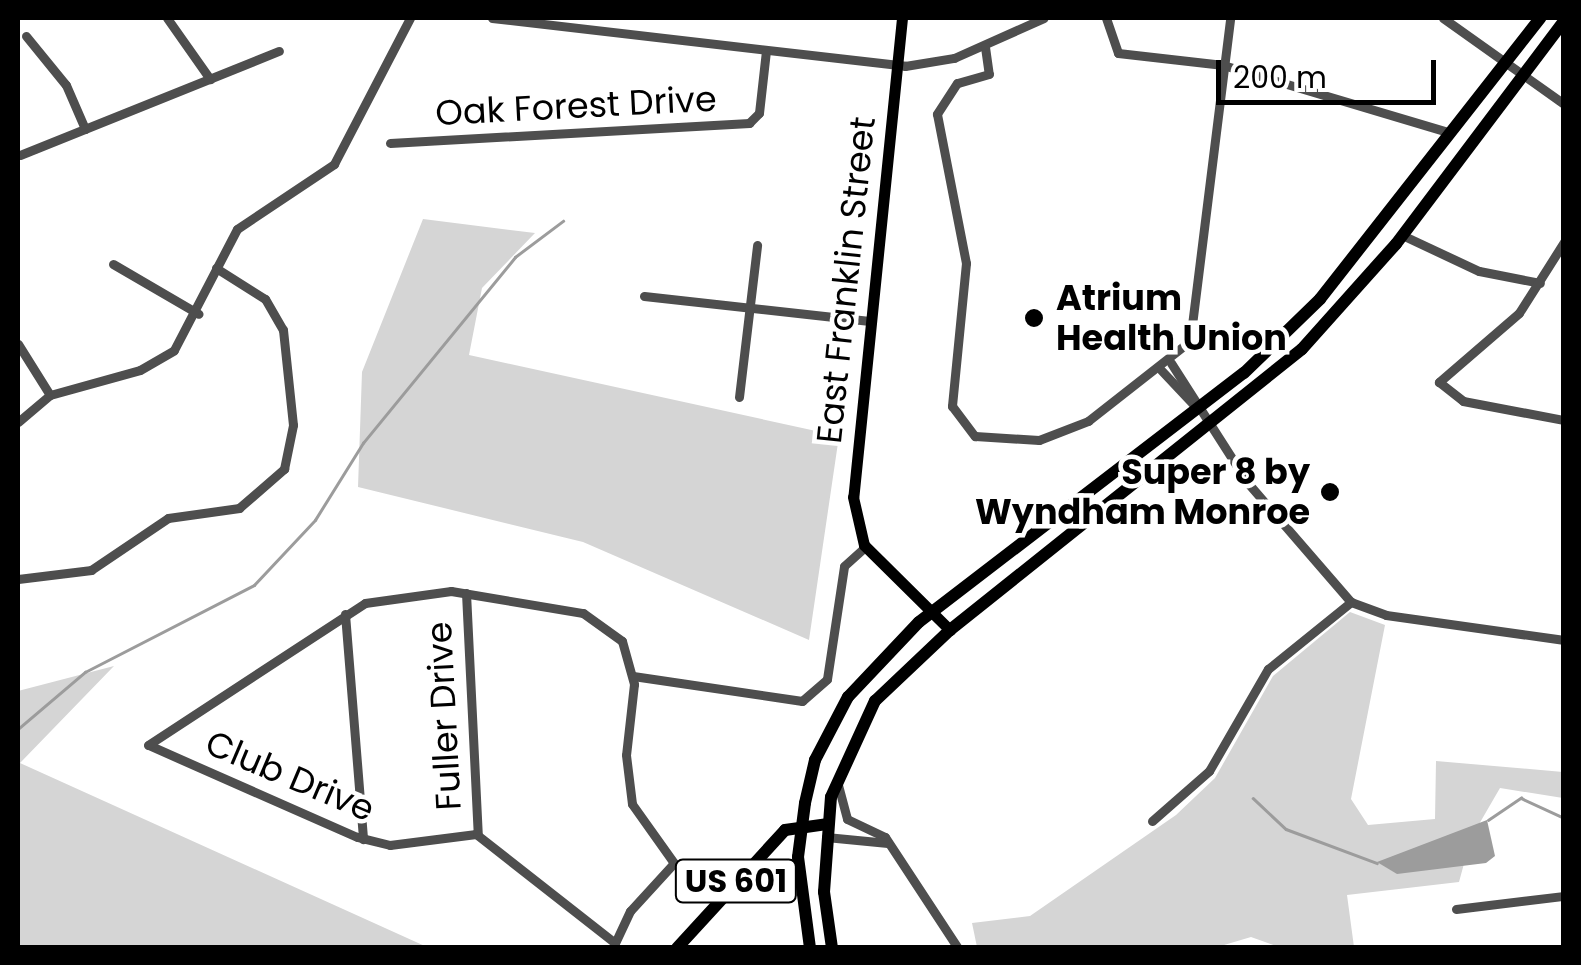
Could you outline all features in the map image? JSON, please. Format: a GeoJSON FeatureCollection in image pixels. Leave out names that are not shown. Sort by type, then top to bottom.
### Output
{"type":"FeatureCollection","features":[{"type":"Feature","properties":{"kind":"highway"},"geometry":{"type":"LineString","coordinates":[[814,948],[806,921],[802,825],[815,760],[848,697],[932,613],[1197,408],[1320,299],[1504,59],[1540,18]]}},
{"type":"Feature","properties":{"kind":"highway"},"geometry":{"type":"LineString","coordinates":[[832,948],[826,831],[837,780],[875,701],[950,630],[1210,429],[1302,350],[1402,235],[1564,21]]}},
{"type":"Feature","properties":{"kind":"highway","name":"US 601"},"geometry":{"type":"LineString","coordinates":[[677,948],[763,850],[802,825],[826,831]]}},
{"type":"Feature","properties":{"kind":"main road","name":"East Franklin Street"},"geometry":{"type":"LineString","coordinates":[[865,546],[852,479],[902,18]]}},
{"type":"Feature","properties":{"kind":"main road"},"geometry":{"type":"LineString","coordinates":[[865,546],[950,630]]}},
{"type":"Feature","properties":{"kind":"street"},"geometry":{"type":"LineString","coordinates":[[167,18],[210,79]]}},
{"type":"Feature","properties":{"kind":"street"},"geometry":{"type":"LineString","coordinates":[[18,422],[50,395],[154,364],[199,314],[216,268],[248,217],[334,164],[410,18]]}},
{"type":"Feature","properties":{"kind":"street"},"geometry":{"type":"LineString","coordinates":[[492,18],[897,66],[984,47],[1044,18]]}},
{"type":"Feature","properties":{"kind":"street"},"geometry":{"type":"LineString","coordinates":[[1106,18],[1118,53],[1223,65],[1448,132]]}},
{"type":"Feature","properties":{"kind":"street"},"geometry":{"type":"LineString","coordinates":[[984,47],[989,74],[949,90],[937,120],[966,263],[956,419],[980,438],[1049,438],[1088,421],[1171,363],[1193,332],[1230,18]]}},
{"type":"Feature","properties":{"kind":"street"},"geometry":{"type":"LineString","coordinates":[[1442,18],[1564,104]]}},
{"type":"Feature","properties":{"kind":"street"},"geometry":{"type":"LineString","coordinates":[[26,36],[66,86],[84,129]]}},
{"type":"Feature","properties":{"kind":"street"},"geometry":{"type":"LineString","coordinates":[[20,155],[279,51]]}},
{"type":"Feature","properties":{"kind":"street","name":"Oak Forest Drive"},"geometry":{"type":"LineString","coordinates":[[390,143],[749,123],[759,113],[766,51]]}},
{"type":"Feature","properties":{"kind":"street"},"geometry":{"type":"LineString","coordinates":[[1402,235],[1478,271],[1540,283]]}},
{"type":"Feature","properties":{"kind":"street"},"geometry":{"type":"LineString","coordinates":[[1564,242],[1540,283],[1509,323],[1439,382],[1463,402],[1564,420]]}},
{"type":"Feature","properties":{"kind":"street"},"geometry":{"type":"LineString","coordinates":[[739,397],[757,245]]}},
{"type":"Feature","properties":{"kind":"street"},"geometry":{"type":"LineString","coordinates":[[113,264],[199,314]]}},
{"type":"Feature","properties":{"kind":"street"},"geometry":{"type":"LineString","coordinates":[[18,579],[91,570],[168,518],[239,508],[284,470],[293,426],[283,330],[265,300],[216,268]]}},
{"type":"Feature","properties":{"kind":"street"},"geometry":{"type":"LineString","coordinates":[[644,296],[870,321]]}},
{"type":"Feature","properties":{"kind":"street"},"geometry":{"type":"LineString","coordinates":[[18,344],[50,395]]}},
{"type":"Feature","properties":{"kind":"street"},"geometry":{"type":"LineString","coordinates":[[1171,363],[1210,429],[1351,602],[1386,615],[1564,640]]}},
{"type":"Feature","properties":{"kind":"street"},"geometry":{"type":"LineString","coordinates":[[1161,370],[1197,408]]}},
{"type":"Feature","properties":{"kind":"street"},"geometry":{"type":"LineString","coordinates":[[633,676],[802,701],[827,679],[844,566],[865,546]]}},
{"type":"Feature","properties":{"kind":"street"},"geometry":{"type":"LineString","coordinates":[[363,839],[346,614],[389,596],[466,593],[583,613],[610,626],[633,676],[626,755],[632,804],[674,863],[630,912],[615,943],[478,835]]}},
{"type":"Feature","properties":{"kind":"street","name":"Fuller Drive"},"geometry":{"type":"LineString","coordinates":[[466,593],[478,835]]}},
{"type":"Feature","properties":{"kind":"street"},"geometry":{"type":"LineString","coordinates":[[1152,821],[1209,771],[1268,669],[1351,602]]}},
{"type":"Feature","properties":{"kind":"street","name":"Club Drive"},"geometry":{"type":"LineString","coordinates":[[346,614],[148,745],[363,839],[390,845],[478,835]]}},
{"type":"Feature","properties":{"kind":"street"},"geometry":{"type":"LineString","coordinates":[[837,780],[847,819],[888,844],[958,948]]}},
{"type":"Feature","properties":{"kind":"street"},"geometry":{"type":"LineString","coordinates":[[826,831],[888,844]]}},
{"type":"Feature","properties":{"kind":"street"},"geometry":{"type":"LineString","coordinates":[[1456,909],[1564,896]]}},
{"type":"Feature","properties":{"kind":"shaded area"},"geometry":{"type":"Polygon","coordinates":[[[423,219],[535,233],[482,288],[469,355],[839,436],[809,640],[583,542],[358,487],[362,372],[423,219]]]}},
{"type":"Feature","properties":{"kind":"shaded area"},"geometry":{"type":"Polygon","coordinates":[[[1350,612],[1385,625],[1351,799],[1368,825],[1435,819],[1436,761],[1563,772],[1563,798],[1500,788],[1471,838],[1459,882],[1347,895],[1354,947],[1279,947],[1251,937],[1214,948],[977,947],[972,923],[1030,916],[1176,815],[1215,778],[1273,676],[1350,612]]]}},
{"type":"Feature","properties":{"kind":"shaded area"},"geometry":{"type":"Polygon","coordinates":[[[114,666],[20,763],[427,947],[18,947],[18,691],[114,666]]]}},
{"type":"Feature","properties":{"kind":"shaded area"},"geometry":{"type":"Polygon","coordinates":[[[1487,820],[1495,856],[1486,863],[1397,874],[1377,862],[1487,820]]]}},
{"type":"Feature","properties":{"kind":"waterway"},"geometry":{"type":"LineString","coordinates":[[18,729],[85,672],[254,585],[315,520],[363,443],[515,257],[563,221]]}},
{"type":"Feature","properties":{"kind":"waterway"},"geometry":{"type":"LineString","coordinates":[[1253,798],[1286,829],[1377,863]]}},
{"type":"Feature","properties":{"kind":"waterway"},"geometry":{"type":"LineString","coordinates":[[1488,820],[1521,798],[1564,818]]}},
{"type":"Feature","properties":{"kind":"place","name":"Atrium Health Union"},"geometry":{"type":"Point","coordinates":[1034,318]}},
{"type":"Feature","properties":{"kind":"place","name":"Super 8 by Wyndham Monroe"},"geometry":{"type":"Point","coordinates":[1330,492]}}]}
